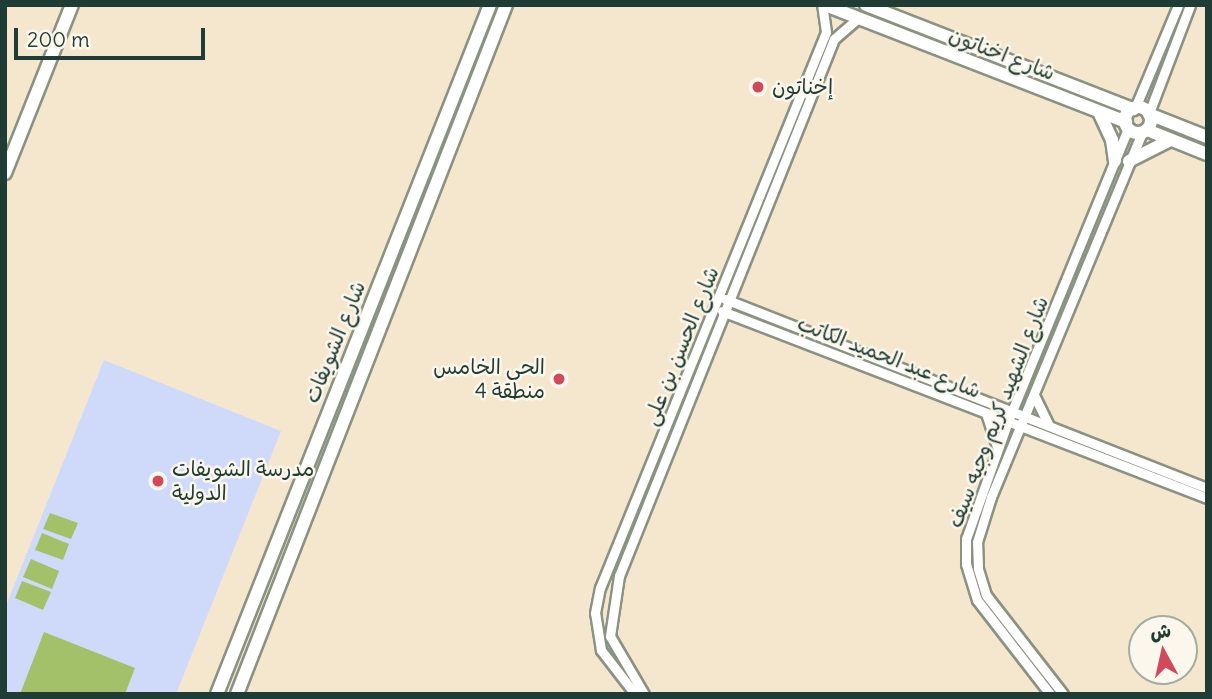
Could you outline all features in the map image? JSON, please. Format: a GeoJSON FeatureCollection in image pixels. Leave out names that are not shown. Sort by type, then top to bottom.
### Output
{"type":"FeatureCollection","features":[{"type":"Feature","properties":{"kind":"main road"},"geometry":{"type":"LineString","coordinates":[[5,173],[72,5]]}},
{"type":"Feature","properties":{"kind":"main road","name":"شارع الشويفات"},"geometry":{"type":"LineString","coordinates":[[218,694],[347,347],[432,131],[489,5]]}},
{"type":"Feature","properties":{"kind":"main road","name":"شارع الشويفات"},"geometry":{"type":"LineString","coordinates":[[237,694],[506,5]]}},
{"type":"Feature","properties":{"kind":"main road","name":"شارع اخناتون"},"geometry":{"type":"LineString","coordinates":[[823,5],[1144,131]]}},
{"type":"Feature","properties":{"kind":"main road","name":"شارع اخناتون"},"geometry":{"type":"LineString","coordinates":[[866,5],[1149,114]]}},
{"type":"Feature","properties":{"kind":"main road"},"geometry":{"type":"LineString","coordinates":[[1127,125],[1134,108]]}},
{"type":"Feature","properties":{"kind":"main road"},"geometry":{"type":"LineString","coordinates":[[1099,112],[1112,140],[1115,161]]}},
{"type":"Feature","properties":{"kind":"main road"},"geometry":{"type":"LineString","coordinates":[[1207,137],[1149,114],[1144,131],[1207,154]]}},
{"type":"Feature","properties":{"kind":"main road"},"geometry":{"type":"LineString","coordinates":[[1129,161],[1170,140]]}},
{"type":"Feature","properties":{"kind":"street","name":"شارع الحسن بن على"},"geometry":{"type":"LineString","coordinates":[[644,694],[610,636],[613,594],[724,299],[830,34],[823,5]]}},
{"type":"Feature","properties":{"kind":"street"},"geometry":{"type":"LineString","coordinates":[[1134,108],[1178,5]]}},
{"type":"Feature","properties":{"kind":"street"},"geometry":{"type":"LineString","coordinates":[[1149,114],[1189,5]]}},
{"type":"Feature","properties":{"kind":"street"},"geometry":{"type":"LineString","coordinates":[[830,34],[859,18]]}},
{"type":"Feature","properties":{"kind":"street","name":"شارع الشهيد كريم وجيه سيف"},"geometry":{"type":"LineString","coordinates":[[1050,694],[984,611],[969,578],[966,539],[1008,421],[1115,161],[1127,125]]}},
{"type":"Feature","properties":{"kind":"street","name":"شارع الشهيد كريم وجيه سيف"},"geometry":{"type":"LineString","coordinates":[[1063,694],[991,604],[978,568],[984,517],[1129,161],[1144,131]]}},
{"type":"Feature","properties":{"kind":"street","name":"شارع عبد الحميد الكاتب"},"geometry":{"type":"LineString","coordinates":[[724,299],[1012,411],[1023,421],[1207,498]]}},
{"type":"Feature","properties":{"kind":"street"},"geometry":{"type":"LineString","coordinates":[[740,318],[745,307]]}},
{"type":"Feature","properties":{"kind":"street","name":"شارع الحسن بن على"},"geometry":{"type":"LineString","coordinates":[[635,694],[601,650],[596,625],[598,597],[720,311]]}},
{"type":"Feature","properties":{"kind":"street","name":"شارع عبد الحميد الكاتب"},"geometry":{"type":"LineString","coordinates":[[720,311],[1008,421],[1049,426],[1207,488]]}},
{"type":"Feature","properties":{"kind":"street"},"geometry":{"type":"LineString","coordinates":[[1034,395],[1049,426]]}},
{"type":"Feature","properties":{"kind":"street"},"geometry":{"type":"LineString","coordinates":[[985,412],[995,429],[998,449]]}},
{"type":"Feature","properties":{"kind":"shaded area","name":"مدرسة الشويفات الدولية"},"geometry":{"type":"Polygon","coordinates":[[[104,360],[281,431],[176,694],[5,694],[5,608],[104,360]]]}},
{"type":"Feature","properties":{"kind":"green space"},"geometry":{"type":"Polygon","coordinates":[[[50,513],[78,523],[71,539],[43,529],[50,513]]]}},
{"type":"Feature","properties":{"kind":"green space"},"geometry":{"type":"Polygon","coordinates":[[[42,533],[69,544],[63,560],[35,550],[42,533]]]}},
{"type":"Feature","properties":{"kind":"green space"},"geometry":{"type":"Polygon","coordinates":[[[31,559],[59,571],[52,589],[23,577],[31,559]]]}},
{"type":"Feature","properties":{"kind":"green space"},"geometry":{"type":"Polygon","coordinates":[[[22,581],[51,592],[43,610],[15,598],[22,581]]]}},
{"type":"Feature","properties":{"kind":"green space"},"geometry":{"type":"Polygon","coordinates":[[[44,632],[135,668],[125,694],[20,694],[44,632]]]}},
{"type":"Feature","properties":{"kind":"place","name":"إخناتون"},"geometry":{"type":"Point","coordinates":[758,87]}},
{"type":"Feature","properties":{"kind":"place","name":"الحي الخامس منطقة 4"},"geometry":{"type":"Point","coordinates":[559,379]}},
{"type":"Feature","properties":{"kind":"place","name":"مدرسة الشويفات الدولية"},"geometry":{"type":"Point","coordinates":[158,481]}}]}
